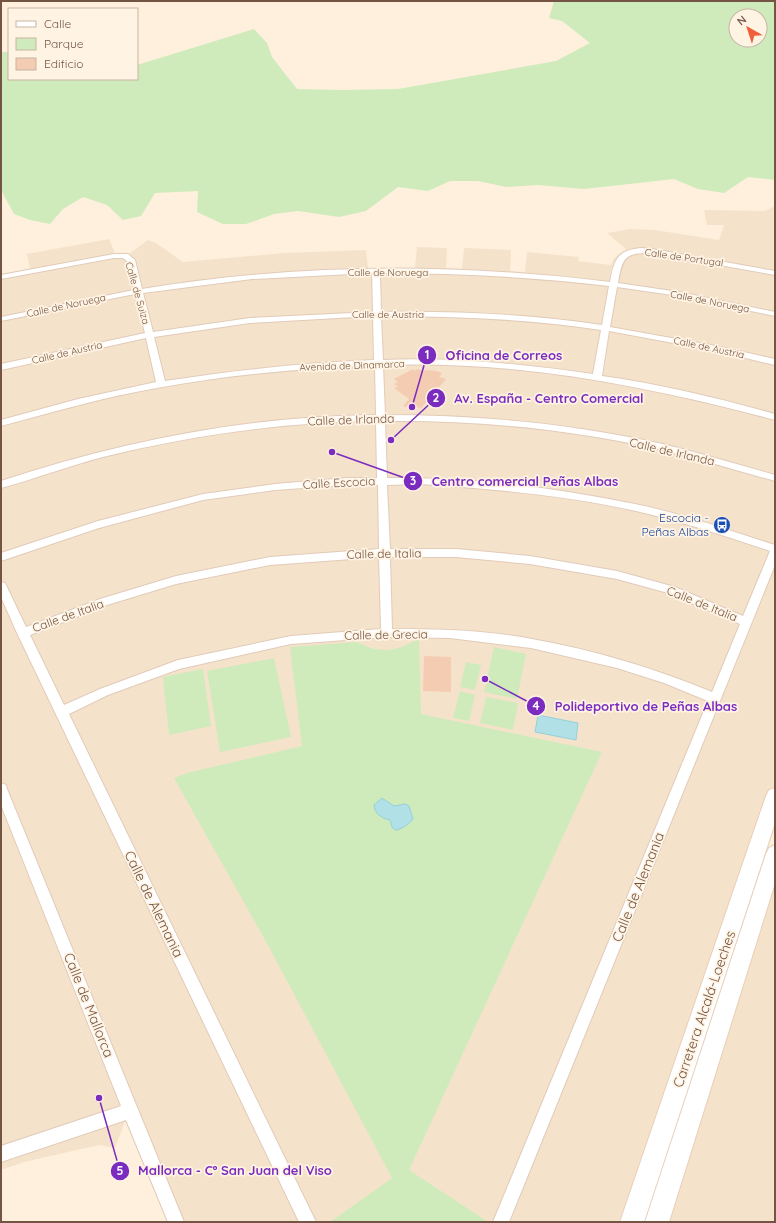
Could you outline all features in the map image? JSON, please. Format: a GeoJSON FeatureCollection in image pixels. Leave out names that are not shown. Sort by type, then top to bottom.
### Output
{"type":"FeatureCollection","features":[{"type":"Feature","properties":{"kind":"main road","name":"Carretera Alcalá-Loeches"},"geometry":{"type":"LineString","coordinates":[[632,1222],[775,796]]}},
{"type":"Feature","properties":{"kind":"main road","name":"Carretera Alcalá-Loeches"},"geometry":{"type":"LineString","coordinates":[[657,1222],[775,854]]}},
{"type":"Feature","properties":{"kind":"street","name":"Calle de Portugal"},"geometry":{"type":"LineString","coordinates":[[597,377],[619,261],[625,254],[637,250],[652,251],[694,257],[775,273]]}},
{"type":"Feature","properties":{"kind":"street","name":"Calle de Suiza"},"geometry":{"type":"LineString","coordinates":[[1,277],[120,256],[131,260],[161,384]]}},
{"type":"Feature","properties":{"kind":"street","name":"Calle de Noruega"},"geometry":{"type":"LineString","coordinates":[[1,319],[97,298],[211,280],[254,276],[376,271],[461,272],[540,277],[614,285],[688,296],[775,314]]}},
{"type":"Feature","properties":{"kind":"street"},"geometry":{"type":"LineString","coordinates":[[376,271],[387,633]]}},
{"type":"Feature","properties":{"kind":"street","name":"Calle de Austria"},"geometry":{"type":"LineString","coordinates":[[1,367],[82,347],[234,322],[377,314],[466,315],[607,328],[689,342],[775,362]]}},
{"type":"Feature","properties":{"kind":"street","name":"Avenida de Dinamarca"},"geometry":{"type":"LineString","coordinates":[[1,423],[34,413],[161,384],[231,373],[378,363],[434,363],[486,366],[597,377],[680,393],[775,417]]}},
{"type":"Feature","properties":{"kind":"street","name":"Calle de Irlanda"},"geometry":{"type":"LineString","coordinates":[[1,485],[113,452],[206,433],[296,422],[380,418],[468,419],[560,429],[656,446],[775,478]]}},
{"type":"Feature","properties":{"kind":"street","name":"Calle Escocia"},"geometry":{"type":"LineString","coordinates":[[1,557],[56,537],[138,513],[202,498],[284,486],[349,481],[460,483],[509,487],[589,498],[634,507],[684,520],[775,551]]}},
{"type":"Feature","properties":{"kind":"street","name":"Calle de Alemania"},"geometry":{"type":"LineString","coordinates":[[500,1222],[775,551]]}},
{"type":"Feature","properties":{"kind":"street","name":"Calle de Italia"},"geometry":{"type":"LineString","coordinates":[[23,633],[104,602],[176,580],[270,561],[324,556],[385,553],[456,553],[530,560],[617,575],[672,590],[746,622]]}},
{"type":"Feature","properties":{"kind":"street","name":"Calle de Alemania"},"geometry":{"type":"LineString","coordinates":[[1,586],[308,1222]]}},
{"type":"Feature","properties":{"kind":"street","name":"Calle de Grecia"},"geometry":{"type":"LineString","coordinates":[[61,712],[104,692],[178,665],[291,640],[387,633],[450,634],[531,643],[617,663],[667,679],[715,698]]}},
{"type":"Feature","properties":{"kind":"street","name":"Calle de Mallorca"},"geometry":{"type":"LineString","coordinates":[[1,789],[176,1222]]}},
{"type":"Feature","properties":{"kind":"street"},"geometry":{"type":"LineString","coordinates":[[1,1154],[118,1116],[130,1110]]}},
{"type":"Feature","properties":{"kind":"shaded area"},"geometry":{"type":"Polygon","coordinates":[[[775,206],[775,796],[632,1222],[176,1222],[129,1111],[115,1148],[99,1145],[24,1162],[1,1170],[1,274],[30,269],[27,254],[109,239],[115,253],[129,254],[148,240],[156,243],[183,262],[284,253],[366,250],[368,268],[415,268],[417,247],[447,248],[446,268],[462,269],[464,248],[511,250],[510,271],[525,272],[527,252],[579,257],[578,261],[611,265],[614,258],[626,249],[607,233],[630,229],[655,230],[719,240],[724,225],[707,225],[704,210],[765,211],[775,206]]]}},
{"type":"Feature","properties":{"kind":"shaded area"},"geometry":{"type":"Polygon","coordinates":[[[775,854],[775,1222],[657,1222],[775,854]]]}},
{"type":"Feature","properties":{"kind":"green space"},"geometry":{"type":"Polygon","coordinates":[[[554,1],[775,1],[775,180],[748,177],[724,193],[698,189],[674,179],[584,189],[538,185],[506,187],[478,181],[450,181],[428,191],[398,187],[366,211],[339,217],[298,211],[274,214],[246,224],[223,224],[197,212],[198,191],[155,193],[141,216],[123,220],[107,205],[83,197],[63,209],[50,224],[30,220],[14,214],[1,190],[1,52],[8,52],[8,80],[138,80],[138,65],[254,29],[267,43],[272,57],[297,89],[342,90],[398,89],[556,61],[590,43],[562,21],[549,18],[554,1]]]}},
{"type":"Feature","properties":{"kind":"green space"},"geometry":{"type":"Polygon","coordinates":[[[419,639],[421,714],[602,752],[409,1170],[488,1222],[330,1222],[392,1178],[269,947],[174,778],[187,773],[302,746],[290,647],[356,642],[374,649],[388,650],[402,647],[419,639]]]}},
{"type":"Feature","properties":{"kind":"green space"},"geometry":{"type":"Polygon","coordinates":[[[494,647],[526,654],[517,699],[484,692],[494,647]]]}},
{"type":"Feature","properties":{"kind":"green space"},"geometry":{"type":"Polygon","coordinates":[[[274,658],[291,737],[220,752],[207,671],[274,658]]]}},
{"type":"Feature","properties":{"kind":"green space"},"geometry":{"type":"Polygon","coordinates":[[[466,662],[481,665],[475,690],[460,687],[466,662]]]}},
{"type":"Feature","properties":{"kind":"green space"},"geometry":{"type":"Polygon","coordinates":[[[203,669],[211,726],[169,735],[163,677],[203,669]]]}},
{"type":"Feature","properties":{"kind":"green space"},"geometry":{"type":"Polygon","coordinates":[[[460,691],[475,695],[469,721],[453,718],[460,691]]]}},
{"type":"Feature","properties":{"kind":"green space"},"geometry":{"type":"Polygon","coordinates":[[[486,697],[518,703],[513,730],[480,723],[486,697]]]}},
{"type":"Feature","properties":{"kind":"water"},"geometry":{"type":"Polygon","coordinates":[[[538,715],[578,723],[576,740],[535,732],[538,715]]]}},
{"type":"Feature","properties":{"kind":"water"},"geometry":{"type":"Polygon","coordinates":[[[382,798],[394,806],[405,804],[409,806],[413,819],[405,826],[395,830],[392,827],[390,820],[381,817],[376,811],[374,805],[382,798]]]}},
{"type":"Feature","properties":{"kind":"building"},"geometry":{"type":"Polygon","coordinates":[[[413,369],[415,371],[417,369],[423,371],[436,371],[442,373],[439,377],[446,379],[421,408],[415,407],[414,409],[403,406],[409,399],[394,388],[398,387],[394,384],[398,382],[394,379],[413,369]]]}},
{"type":"Feature","properties":{"kind":"building"},"geometry":{"type":"Polygon","coordinates":[[[424,656],[451,657],[451,692],[423,691],[424,656]]]}},
{"type":"Feature","properties":{"kind":"place","name":"Oficina de Correos"},"geometry":{"type":"Point","coordinates":[412,407]}},
{"type":"Feature","properties":{"kind":"place","name":"Av. España - Centro Comercial"},"geometry":{"type":"Point","coordinates":[391,440]}},
{"type":"Feature","properties":{"kind":"place","name":"Centro comercial Peñas Albas"},"geometry":{"type":"Point","coordinates":[332,452]}},
{"type":"Feature","properties":{"kind":"place","name":"Escocia - Peñas Albas"},"geometry":{"type":"Point","coordinates":[722,525]}},
{"type":"Feature","properties":{"kind":"place","name":"Polideportivo de Peñas Albas"},"geometry":{"type":"Point","coordinates":[485,679]}},
{"type":"Feature","properties":{"kind":"place","name":"Mallorca - Cº San Juan del Viso"},"geometry":{"type":"Point","coordinates":[99,1098]}}]}
